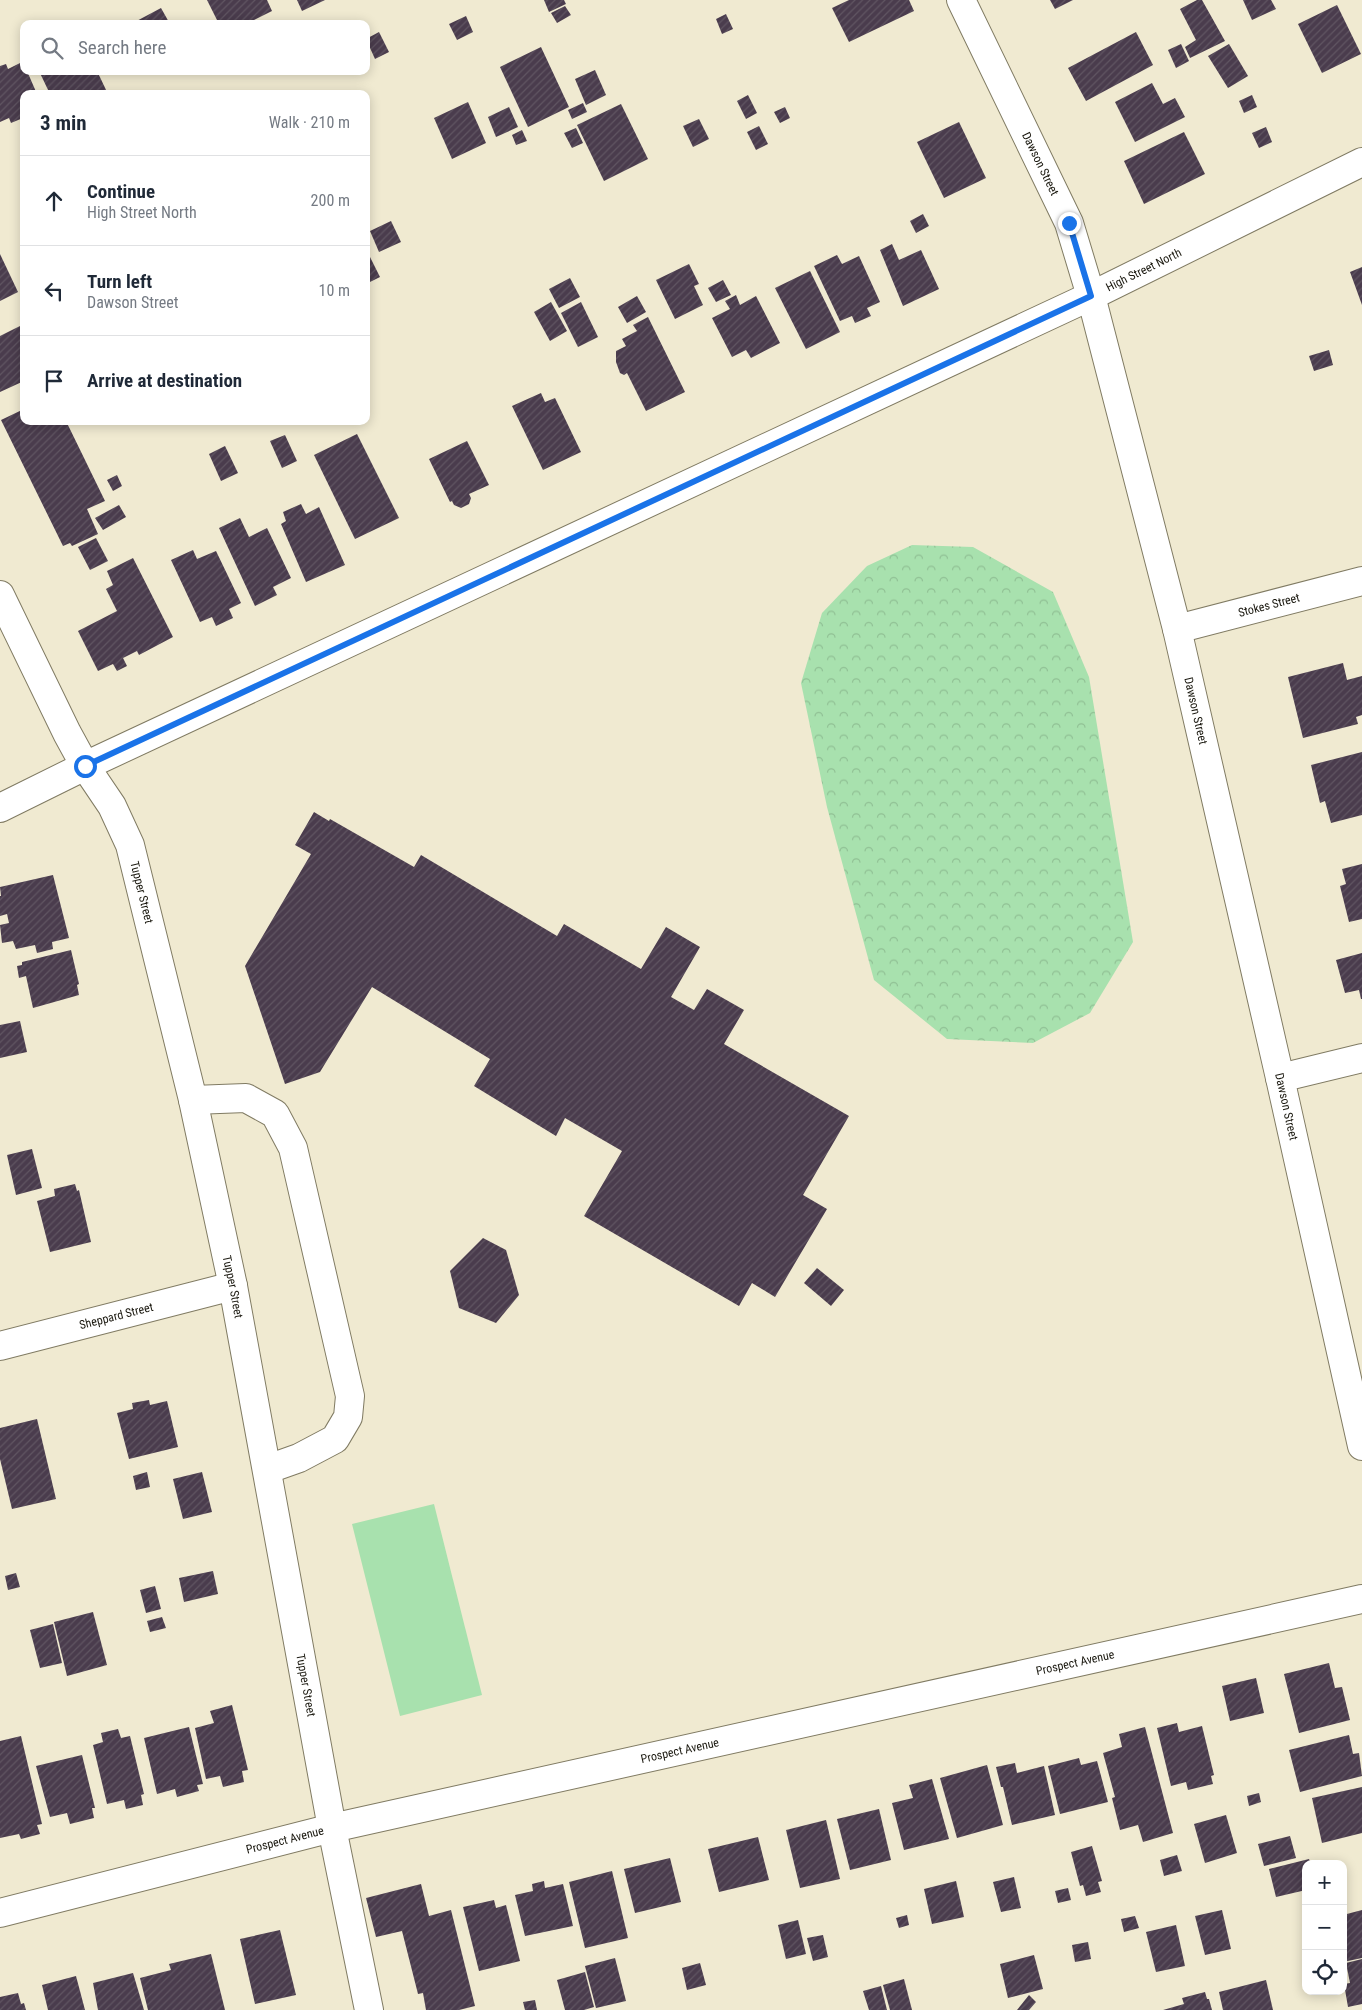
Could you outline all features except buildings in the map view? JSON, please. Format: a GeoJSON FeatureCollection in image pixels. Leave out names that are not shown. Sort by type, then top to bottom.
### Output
{"type":"FeatureCollection","features":[{"type":"Feature","properties":{"kind":"street","name":"Dawson Street"},"geometry":{"type":"LineString","coordinates":[[961,0],[1069,223],[1091,296],[1177,629],[1362,1446]]}},
{"type":"Feature","properties":{"kind":"street","name":"High Street North"},"geometry":{"type":"LineString","coordinates":[[0,808],[85,766],[1091,296],[1362,162]]}},
{"type":"Feature","properties":{"kind":"street","name":"Stokes Street"},"geometry":{"type":"LineString","coordinates":[[1177,629],[1362,581]]}},
{"type":"Feature","properties":{"kind":"street","name":"Tupper Street"},"geometry":{"type":"LineString","coordinates":[[0,596],[85,766],[112,806],[130,845],[194,1100],[234,1286],[332,1828],[369,2010]]}},
{"type":"Feature","properties":{"kind":"street"},"geometry":{"type":"LineString","coordinates":[[1280,1078],[1362,1058]]}},
{"type":"Feature","properties":{"kind":"street"},"geometry":{"type":"LineString","coordinates":[[194,1100],[246,1098],[275,1114],[289,1139],[293,1148],[350,1396],[348,1417],[335,1439],[299,1458],[268,1469]]}},
{"type":"Feature","properties":{"kind":"street","name":"Sheppard Street"},"geometry":{"type":"LineString","coordinates":[[0,1346],[234,1286]]}},
{"type":"Feature","properties":{"kind":"street","name":"Prospect Avenue"},"geometry":{"type":"LineString","coordinates":[[0,1913],[332,1828],[1362,1598]]}},
{"type":"Feature","properties":{"kind":"green space"},"geometry":{"type":"Polygon","coordinates":[[[912,545],[973,547],[1053,592],[1089,677],[1133,942],[1090,1013],[1033,1043],[947,1039],[874,980],[827,807],[801,683],[822,613],[867,566],[912,545]]]}},
{"type":"Feature","properties":{"kind":"green space"},"geometry":{"type":"Polygon","coordinates":[[[434,1504],[482,1695],[400,1716],[352,1524],[434,1504]]]}},
{"type":"Feature","properties":{"kind":"route"},"geometry":{"type":"LineString","coordinates":[[85,766],[1091,296],[1069,223]]}}]}
